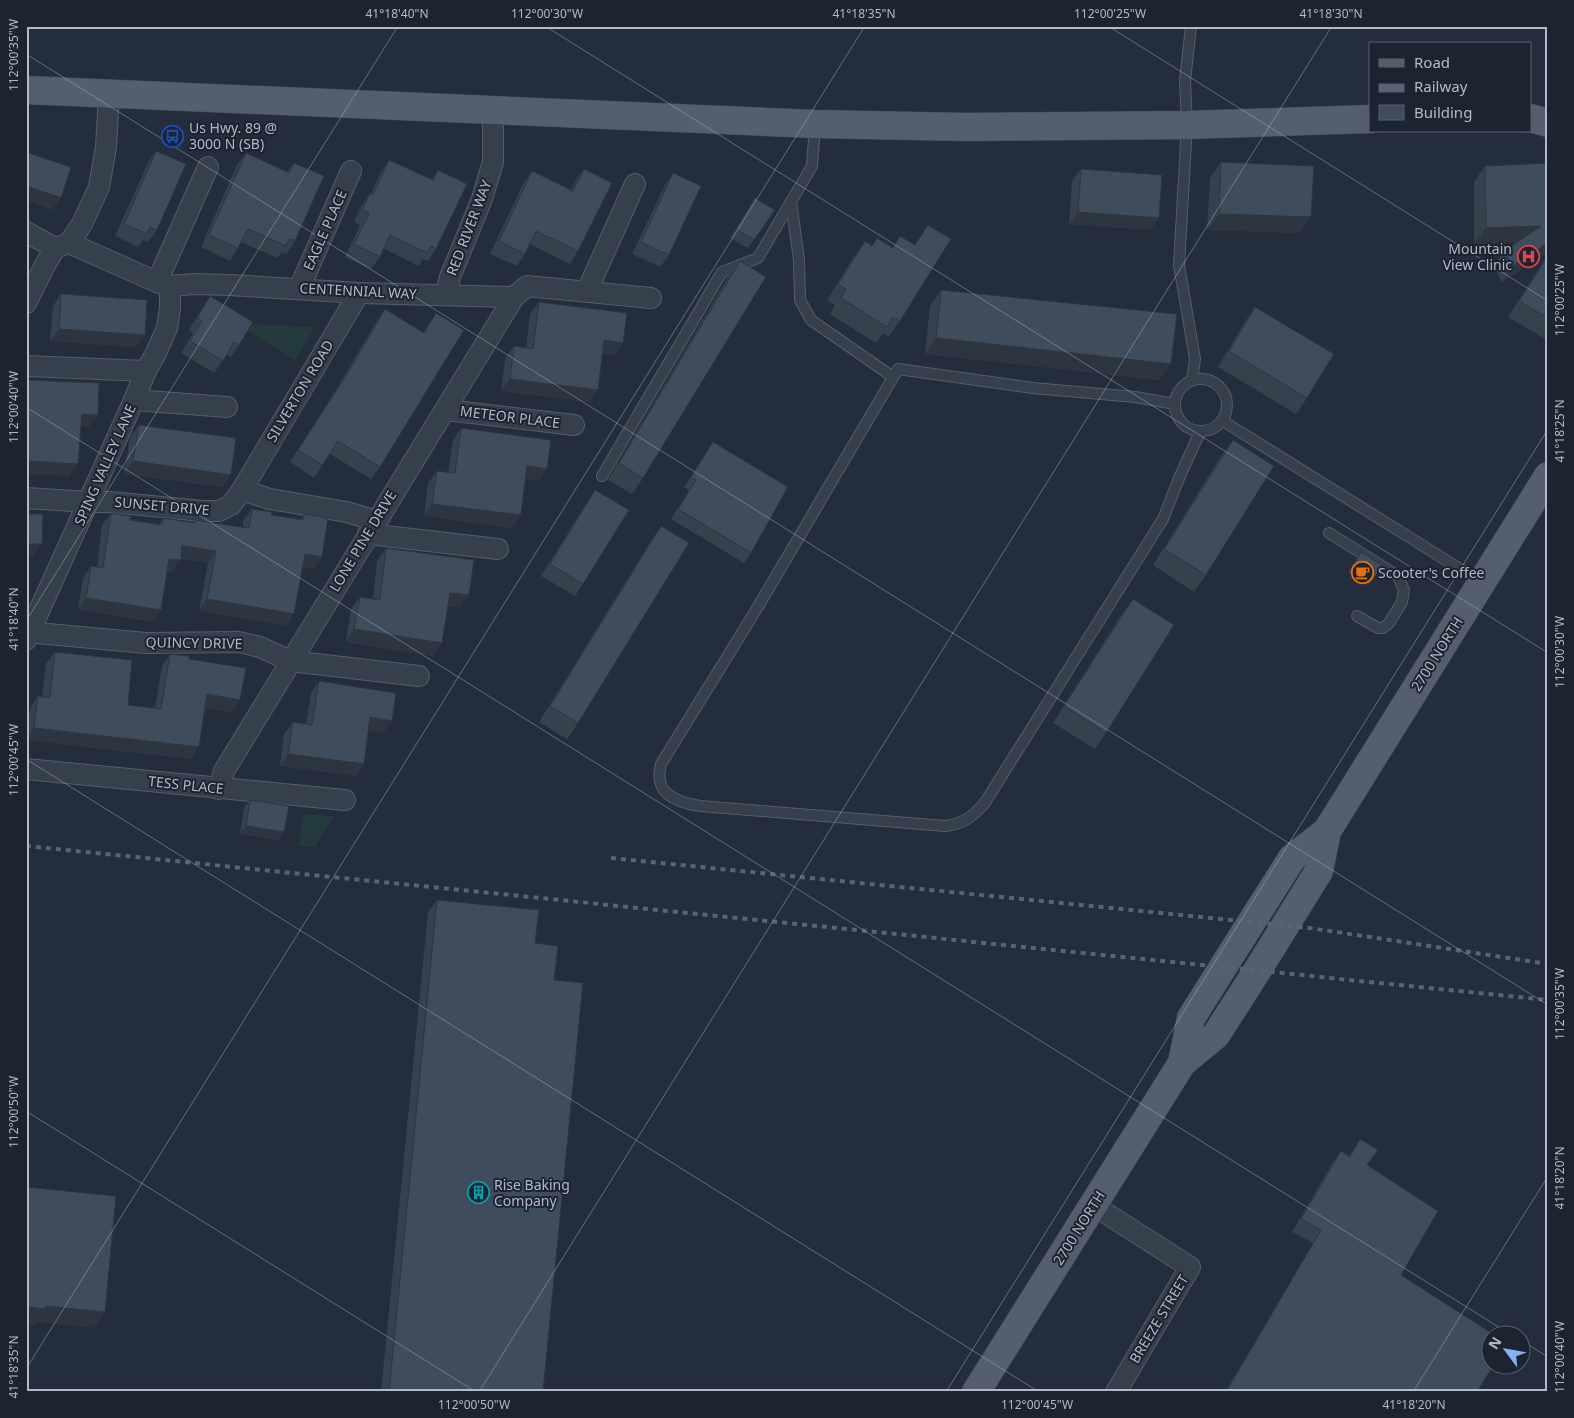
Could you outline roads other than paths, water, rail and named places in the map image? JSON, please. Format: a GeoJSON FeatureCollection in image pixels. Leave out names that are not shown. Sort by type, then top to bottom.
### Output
{"type":"FeatureCollection","features":[{"type":"Feature","properties":{"kind":"main road"},"geometry":{"type":"LineString","coordinates":[[26,90],[815,124],[967,127],[1187,125],[1369,119]]}},
{"type":"Feature","properties":{"kind":"main road"},"geometry":{"type":"LineString","coordinates":[[1532,113],[1548,112]]}},
{"type":"Feature","properties":{"kind":"main road"},"geometry":{"type":"LineString","coordinates":[[1532,119],[1548,123]]}},
{"type":"Feature","properties":{"kind":"main road","name":"2700 NORTH"},"geometry":{"type":"LineString","coordinates":[[976,1392],[1182,1063],[1191,1018],[1292,858],[1327,831],[1548,476]]}},
{"type":"Feature","properties":{"kind":"street"},"geometry":{"type":"LineString","coordinates":[[26,303],[44,267],[82,224],[100,187],[106,146],[109,93]]}},
{"type":"Feature","properties":{"kind":"street","name":"RED RIVER WAY"},"geometry":{"type":"LineString","coordinates":[[446,295],[450,277],[482,199],[493,162],[493,110]]}},
{"type":"Feature","properties":{"kind":"street"},"geometry":{"type":"LineString","coordinates":[[164,284],[208,168]]}},
{"type":"Feature","properties":{"kind":"street","name":"EAGLE PLACE"},"geometry":{"type":"LineString","coordinates":[[299,289],[351,171]]}},
{"type":"Feature","properties":{"kind":"street"},"geometry":{"type":"LineString","coordinates":[[586,291],[635,184]]}},
{"type":"Feature","properties":{"kind":"street","name":"CENTENNIAL WAY"},"geometry":{"type":"LineString","coordinates":[[26,232],[164,284],[230,285],[358,293],[514,297],[527,286],[652,298]]}},
{"type":"Feature","properties":{"kind":"street","name":"SPING VALLEY LANE"},"geometry":{"type":"LineString","coordinates":[[27,635],[167,328],[170,308],[164,284]]}},
{"type":"Feature","properties":{"kind":"street","name":"SILVERTON ROAD"},"geometry":{"type":"LineString","coordinates":[[242,490],[358,293]]}},
{"type":"Feature","properties":{"kind":"street","name":"LONE PINE DRIVE"},"geometry":{"type":"LineString","coordinates":[[219,789],[224,770],[514,297]]}},
{"type":"Feature","properties":{"kind":"street"},"geometry":{"type":"LineString","coordinates":[[27,366],[146,371]]}},
{"type":"Feature","properties":{"kind":"street"},"geometry":{"type":"LineString","coordinates":[[134,400],[227,407]]}},
{"type":"Feature","properties":{"kind":"street","name":"METEOR PLACE"},"geometry":{"type":"LineString","coordinates":[[446,410],[574,425]]}},
{"type":"Feature","properties":{"kind":"street"},"geometry":{"type":"LineString","coordinates":[[242,490],[270,499],[347,512],[372,527],[498,549]]}},
{"type":"Feature","properties":{"kind":"street","name":"SUNSET DRIVE"},"geometry":{"type":"LineString","coordinates":[[26,498],[110,502],[219,511],[230,505],[242,490]]}},
{"type":"Feature","properties":{"kind":"street","name":"QUINCY DRIVE"},"geometry":{"type":"LineString","coordinates":[[27,635],[146,643],[239,642],[260,647],[290,661],[419,676]]}},
{"type":"Feature","properties":{"kind":"street","name":"TESS PLACE"},"geometry":{"type":"LineString","coordinates":[[26,769],[345,800]]}},
{"type":"Feature","properties":{"kind":"street","name":"BREEZE STREET"},"geometry":{"type":"LineString","coordinates":[[1093,1205],[1190,1267],[1116,1392]]}},
{"type":"Feature","properties":{"kind":"lane"},"geometry":{"type":"LineString","coordinates":[[1191,26],[1186,81],[1187,125],[1179,265],[1194,359],[1192,380]]}},
{"type":"Feature","properties":{"kind":"lane"},"geometry":{"type":"LineString","coordinates":[[602,476],[722,272],[758,258],[812,166],[815,124]]}},
{"type":"Feature","properties":{"kind":"lane"},"geometry":{"type":"LineString","coordinates":[[791,201],[799,260],[800,300],[811,320],[893,377]]}},
{"type":"Feature","properties":{"kind":"lane"},"geometry":{"type":"LineString","coordinates":[[1175,404],[1135,397],[1033,388],[898,369],[756,610],[661,764],[659,772],[661,785],[668,795],[678,801],[700,806],[945,826],[956,825],[970,818],[984,804],[1163,519],[1200,432]]}},
{"type":"Feature","properties":{"kind":"lane"},"geometry":{"type":"LineString","coordinates":[[1201,378],[1212,381],[1220,386],[1228,403],[1223,421],[1209,431],[1190,430],[1176,415],[1175,404],[1177,394],[1183,386],[1192,380],[1201,378]]}},
{"type":"Feature","properties":{"kind":"lane"},"geometry":{"type":"LineString","coordinates":[[1223,421],[1482,583]]}},
{"type":"Feature","properties":{"kind":"lane"},"geometry":{"type":"LineString","coordinates":[[1329,533],[1398,576],[1404,590],[1402,602],[1384,628],[1378,628],[1358,616]]}},
{"type":"Feature","properties":{"kind":"railway"},"geometry":{"type":"LineString","coordinates":[[26,846],[1548,1000]]}},
{"type":"Feature","properties":{"kind":"railway"},"geometry":{"type":"LineString","coordinates":[[611,858],[1310,928],[1548,964]]}},
{"type":"Feature","properties":{"kind":"place","name":"Us Hwy. 89 @ 3000 N (SB)"},"geometry":{"type":"Point","coordinates":[173,136]}},
{"type":"Feature","properties":{"kind":"place","name":"Mountain View Clinic"},"geometry":{"type":"Point","coordinates":[1528,257]}},
{"type":"Feature","properties":{"kind":"place","name":"Scooter's Coffee"},"geometry":{"type":"Point","coordinates":[1362,573]}},
{"type":"Feature","properties":{"kind":"place","name":"Rise Baking Company"},"geometry":{"type":"Point","coordinates":[478,1193]}}]}
